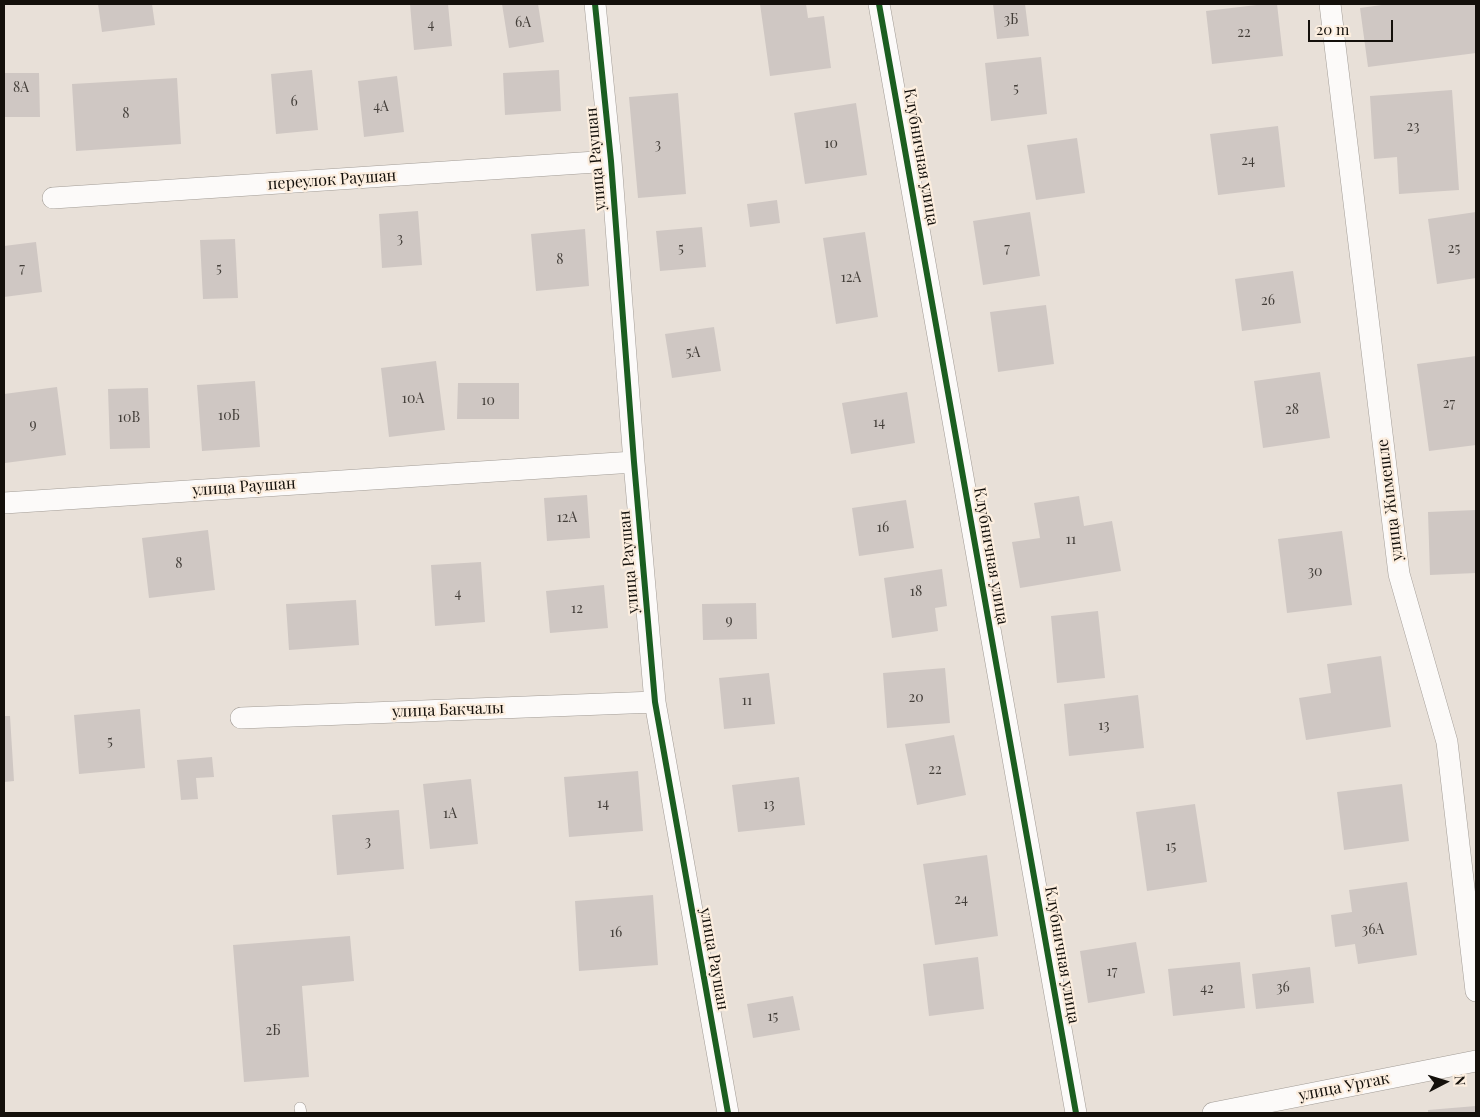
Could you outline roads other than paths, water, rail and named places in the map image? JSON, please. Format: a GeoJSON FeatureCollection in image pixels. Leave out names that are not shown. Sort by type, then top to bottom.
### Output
{"type":"FeatureCollection","features":[{"type":"Feature","properties":{"kind":"street","name":"улица Раушан"},"geometry":{"type":"LineString","coordinates":[[595,4],[611,161],[655,702],[728,1113]]}},
{"type":"Feature","properties":{"kind":"street","name":"Клубничная улица"},"geometry":{"type":"LineString","coordinates":[[880,4],[1076,1113]]}},
{"type":"Feature","properties":{"kind":"street","name":"улица Жимешле"},"geometry":{"type":"LineString","coordinates":[[1330,4],[1398,574],[1447,742],[1476,991]]}},
{"type":"Feature","properties":{"kind":"street","name":"переулок Раушан"},"geometry":{"type":"LineString","coordinates":[[53,198],[611,161]]}},
{"type":"Feature","properties":{"kind":"street","name":"улица Раушан"},"geometry":{"type":"LineString","coordinates":[[4,503],[634,462]]}},
{"type":"Feature","properties":{"kind":"street","name":"улица Бакчалы"},"geometry":{"type":"LineString","coordinates":[[241,718],[655,702]]}},
{"type":"Feature","properties":{"kind":"street","name":"улица Уртак"},"geometry":{"type":"LineString","coordinates":[[1213,1113],[1476,1062]]}}]}
